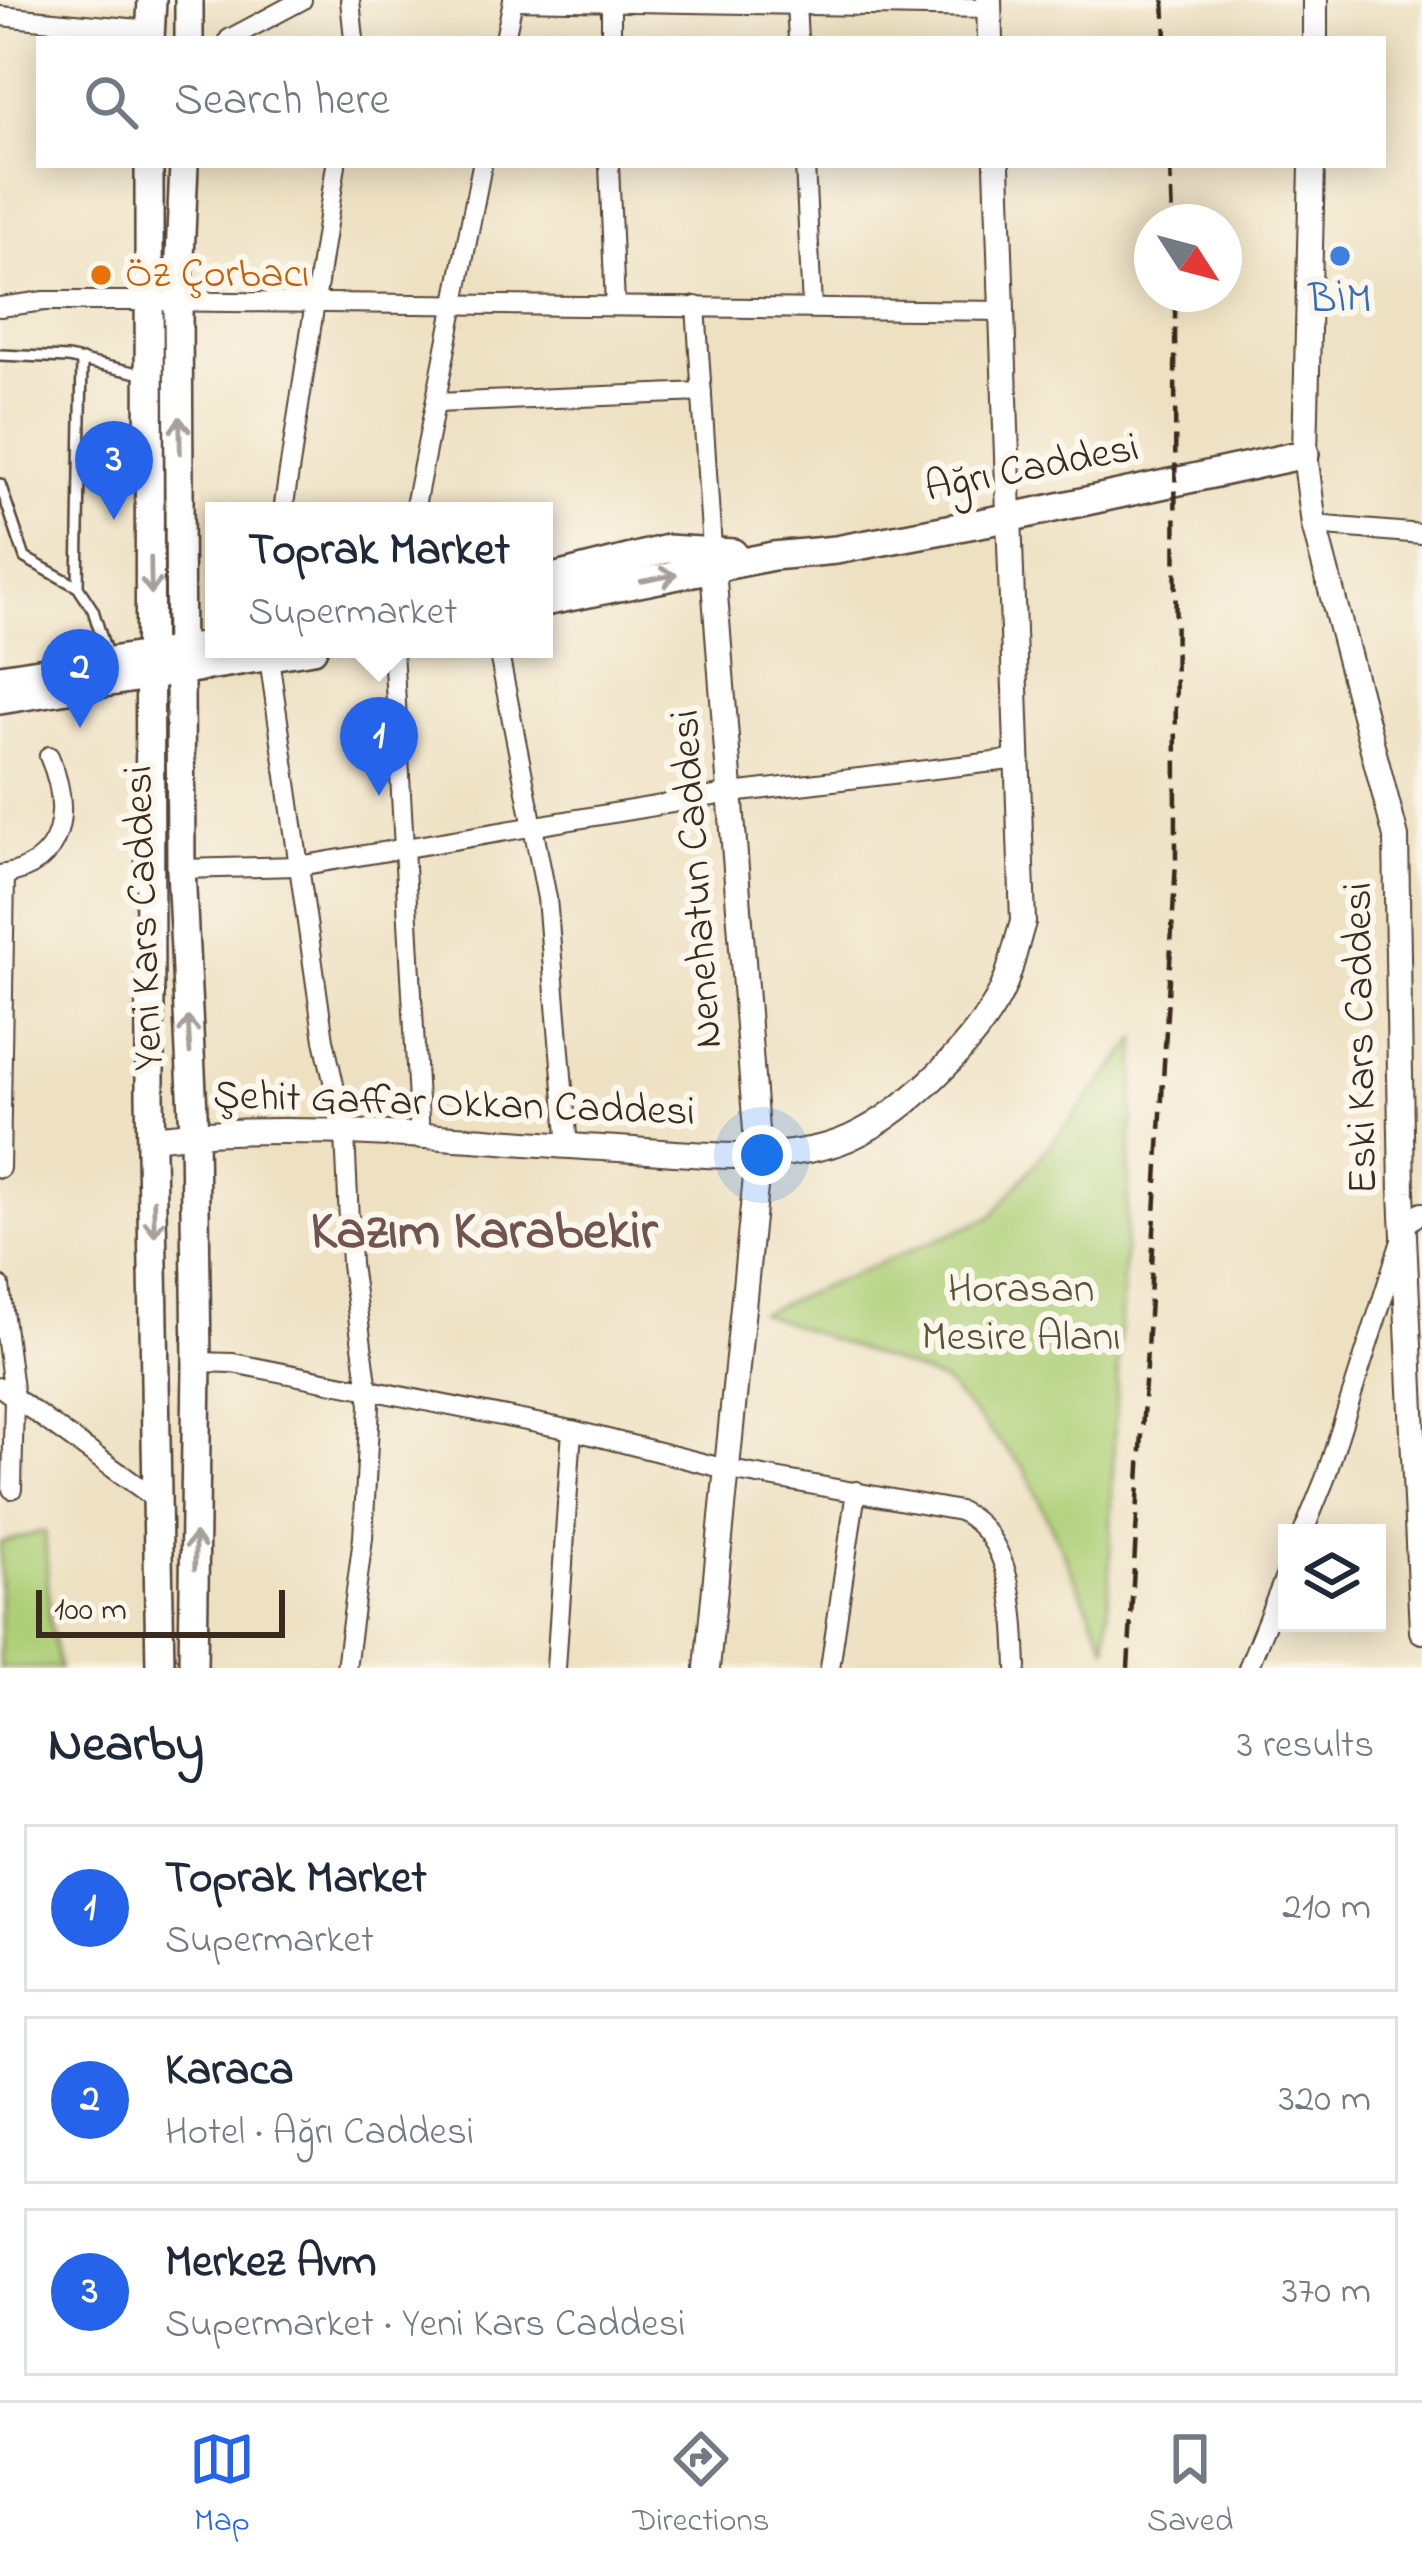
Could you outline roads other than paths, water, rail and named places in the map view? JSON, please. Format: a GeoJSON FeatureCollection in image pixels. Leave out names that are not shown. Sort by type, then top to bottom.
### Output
{"type":"FeatureCollection","features":[{"type":"Feature","properties":{"kind":"main road"},"geometry":{"type":"LineString","coordinates":[[150,34],[152,0]]}},
{"type":"Feature","properties":{"kind":"main road"},"geometry":{"type":"LineString","coordinates":[[189,0],[189,36]]}},
{"type":"Feature","properties":{"kind":"main road","name":"Yeni Kars Caddesi"},"geometry":{"type":"LineString","coordinates":[[149,168],[160,1668]]}},
{"type":"Feature","properties":{"kind":"main road","name":"Yeni Kars Caddesi"},"geometry":{"type":"LineString","coordinates":[[184,168],[178,304],[181,868],[194,1133],[193,1668]]}},
{"type":"Feature","properties":{"kind":"main road","name":"Ağrı Caddesi"},"geometry":{"type":"LineString","coordinates":[[553,600],[713,560],[836,550],[1012,518],[1305,454]]}},
{"type":"Feature","properties":{"kind":"main road","name":"Ağrı Caddesi"},"geometry":{"type":"LineString","coordinates":[[553,578],[667,549],[713,560]]}},
{"type":"Feature","properties":{"kind":"main road"},"geometry":{"type":"LineString","coordinates":[[182,659],[205,649]]}},
{"type":"Feature","properties":{"kind":"main road"},"geometry":{"type":"LineString","coordinates":[[0,700],[152,663],[269,658]]}},
{"type":"Feature","properties":{"kind":"main road"},"geometry":{"type":"LineString","coordinates":[[0,678],[109,660],[152,663]]}},
{"type":"Feature","properties":{"kind":"street"},"geometry":{"type":"LineString","coordinates":[[235,36],[302,0]]}},
{"type":"Feature","properties":{"kind":"street"},"geometry":{"type":"LineString","coordinates":[[350,0],[354,36]]}},
{"type":"Feature","properties":{"kind":"street"},"geometry":{"type":"LineString","coordinates":[[507,36],[513,0],[989,4],[991,36]]}},
{"type":"Feature","properties":{"kind":"street"},"geometry":{"type":"LineString","coordinates":[[1315,36],[1316,0]]}},
{"type":"Feature","properties":{"kind":"street"},"geometry":{"type":"LineString","coordinates":[[610,36],[611,2]]}},
{"type":"Feature","properties":{"kind":"street"},"geometry":{"type":"LineString","coordinates":[[796,4],[798,36]]}},
{"type":"Feature","properties":{"kind":"street"},"geometry":{"type":"LineString","coordinates":[[0,16],[150,34]]}},
{"type":"Feature","properties":{"kind":"street"},"geometry":{"type":"LineString","coordinates":[[284,502],[336,168]]}},
{"type":"Feature","properties":{"kind":"street"},"geometry":{"type":"LineString","coordinates":[[416,502],[481,168]]}},
{"type":"Feature","properties":{"kind":"street"},"geometry":{"type":"LineString","coordinates":[[609,168],[615,306]]}},
{"type":"Feature","properties":{"kind":"street"},"geometry":{"type":"LineString","coordinates":[[805,168],[812,308]]}},
{"type":"Feature","properties":{"kind":"street","name":"Şehit Gaffar Okkan Caddesi"},"geometry":{"type":"LineString","coordinates":[[153,1138],[194,1133],[345,1134],[758,1157],[830,1145],[891,1114],[958,1053],[999,997],[1023,922],[997,168]]}},
{"type":"Feature","properties":{"kind":"street","name":"Eski Kars Caddesi"},"geometry":{"type":"LineString","coordinates":[[1312,168],[1305,454],[1314,525],[1396,837],[1402,1192],[1414,1218],[1422,1631]]}},
{"type":"Feature","properties":{"kind":"street"},"geometry":{"type":"LineString","coordinates":[[0,308],[44,302],[150,302],[1004,310]]}},
{"type":"Feature","properties":{"kind":"street"},"geometry":{"type":"LineString","coordinates":[[695,307],[713,560]]}},
{"type":"Feature","properties":{"kind":"street"},"geometry":{"type":"LineString","coordinates":[[436,403],[702,392]]}},
{"type":"Feature","properties":{"kind":"street"},"geometry":{"type":"LineString","coordinates":[[1314,525],[1422,534]]}},
{"type":"Feature","properties":{"kind":"street","name":"Nenehatun Caddesi"},"geometry":{"type":"LineString","coordinates":[[707,1668],[758,1157],[713,560]]}},
{"type":"Feature","properties":{"kind":"street"},"geometry":{"type":"LineString","coordinates":[[269,658],[324,1040],[345,1134],[351,1264],[368,1391],[363,1538],[346,1668]]}},
{"type":"Feature","properties":{"kind":"street"},"geometry":{"type":"LineString","coordinates":[[393,658],[420,1138]]}},
{"type":"Feature","properties":{"kind":"street"},"geometry":{"type":"LineString","coordinates":[[500,658],[534,826],[556,984],[568,1147]]}},
{"type":"Feature","properties":{"kind":"street"},"geometry":{"type":"LineString","coordinates":[[0,1168],[2,875],[37,865],[54,841],[61,814],[60,783],[49,756]]}},
{"type":"Feature","properties":{"kind":"street"},"geometry":{"type":"LineString","coordinates":[[181,868],[299,866],[732,793],[1019,759]]}},
{"type":"Feature","properties":{"kind":"street"},"geometry":{"type":"LineString","coordinates":[[1307,1524],[1414,1218]]}},
{"type":"Feature","properties":{"kind":"street"},"geometry":{"type":"LineString","coordinates":[[0,1286],[12,1489]]}},
{"type":"Feature","properties":{"kind":"street"},"geometry":{"type":"LineString","coordinates":[[197,1362],[233,1364],[572,1430],[730,1471],[944,1507],[977,1519],[1002,1559],[1017,1668]]}},
{"type":"Feature","properties":{"kind":"street"},"geometry":{"type":"LineString","coordinates":[[7,1392],[160,1502]]}},
{"type":"Feature","properties":{"kind":"street"},"geometry":{"type":"LineString","coordinates":[[556,1668],[572,1430]]}},
{"type":"Feature","properties":{"kind":"street"},"geometry":{"type":"LineString","coordinates":[[830,1668],[856,1491]]}},
{"type":"Feature","properties":{"kind":"street"},"geometry":{"type":"LineString","coordinates":[[1248,1668],[1278,1594]]}},
{"type":"Feature","properties":{"kind":"lane"},"geometry":{"type":"LineString","coordinates":[[0,355],[82,360],[148,375]]}},
{"type":"Feature","properties":{"kind":"lane"},"geometry":{"type":"LineString","coordinates":[[78,587],[82,360]]}},
{"type":"Feature","properties":{"kind":"lane"},"geometry":{"type":"LineString","coordinates":[[0,484],[25,558],[78,587],[93,610],[109,660]]}},
{"type":"Feature","properties":{"kind":"railway"},"geometry":{"type":"LineString","coordinates":[[1164,0],[1166,36]]}},
{"type":"Feature","properties":{"kind":"railway"},"geometry":{"type":"LineString","coordinates":[[1170,168],[1171,204]]}},
{"type":"Feature","properties":{"kind":"railway"},"geometry":{"type":"LineString","coordinates":[[1128,1668],[1176,862],[1175,312]]}},
{"type":"Feature","properties":{"kind":"place","name":"BİM"},"geometry":{"type":"Point","coordinates":[1340,256]}},
{"type":"Feature","properties":{"kind":"place","name":"Öz Çorbacı"},"geometry":{"type":"Point","coordinates":[101,275]}},
{"type":"Feature","properties":{"kind":"place","name":"Merkez Avm"},"geometry":{"type":"Point","coordinates":[114,520]}},
{"type":"Feature","properties":{"kind":"place","name":"Karaca"},"geometry":{"type":"Point","coordinates":[80,728]}},
{"type":"Feature","properties":{"kind":"place","name":"Toprak Market"},"geometry":{"type":"Point","coordinates":[379,796]}},
{"type":"Feature","properties":{"kind":"district","name":"Kazım Karabekir"},"geometry":{"type":"Point","coordinates":[484,1234]}},
{"type":"Feature","properties":{"kind":"park label","name":"Horasan Mesire Alanı"},"geometry":{"type":"Point","coordinates":[1021,1314]}}]}
